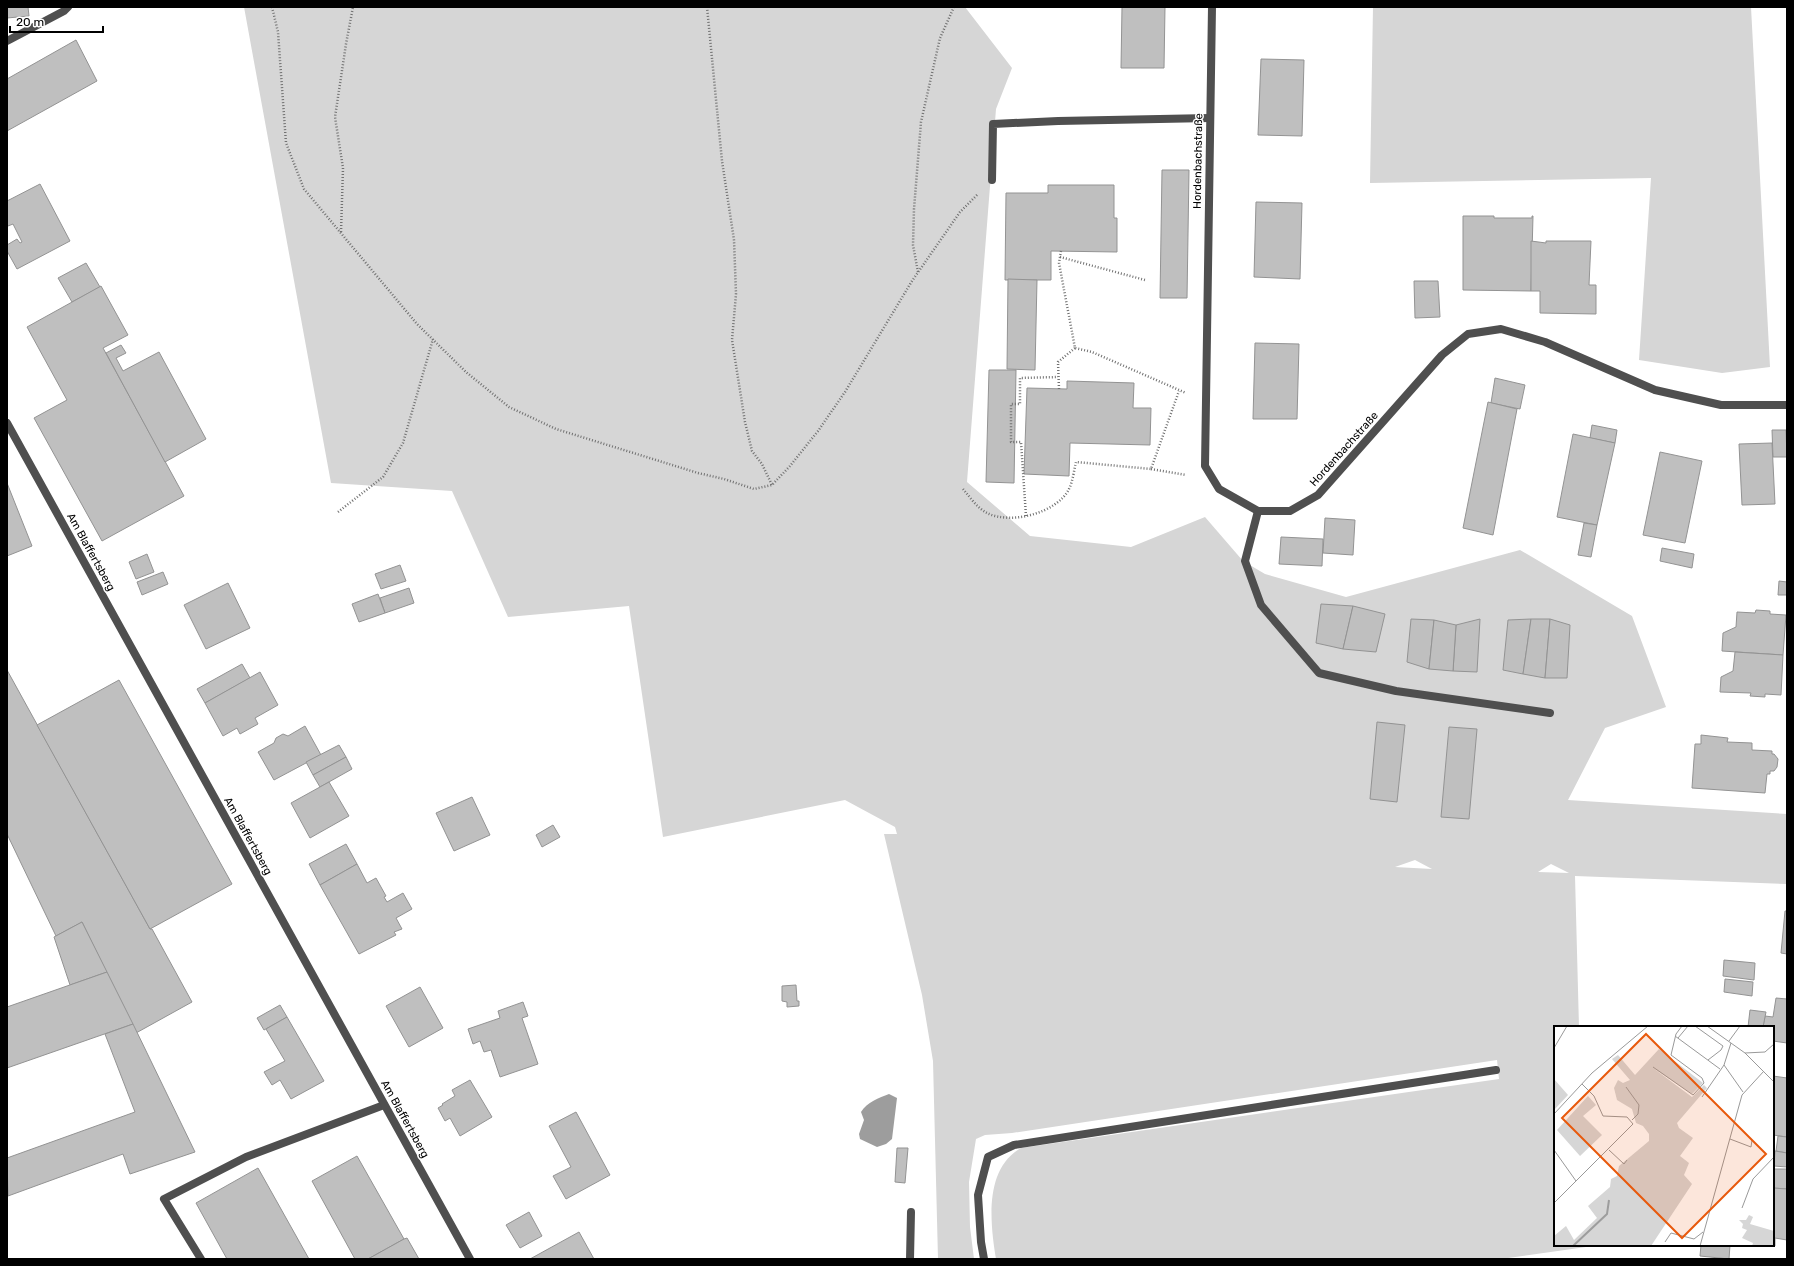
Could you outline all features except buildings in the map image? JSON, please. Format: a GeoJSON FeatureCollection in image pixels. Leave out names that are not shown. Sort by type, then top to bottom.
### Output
{"type":"FeatureCollection","features":[{"type":"Feature","properties":{"kind":"street"},"geometry":{"type":"LineString","coordinates":[[7,41],[64,11],[68,7]]}},
{"type":"Feature","properties":{"kind":"street","name":"Hordenbachstraße"},"geometry":{"type":"LineString","coordinates":[[1212,7],[1205,466],[1219,489],[1258,511],[1290,511],[1318,495],[1442,355],[1468,334],[1501,329],[1537,340],[1655,390],[1721,405],[1787,405]]}},
{"type":"Feature","properties":{"kind":"street"},"geometry":{"type":"LineString","coordinates":[[992,180],[993,124],[1058,121],[1210,118]]}},
{"type":"Feature","properties":{"kind":"street","name":"Am Blaffertsberg"},"geometry":{"type":"LineString","coordinates":[[7,423],[470,1259]]}},
{"type":"Feature","properties":{"kind":"street"},"geometry":{"type":"LineString","coordinates":[[1258,511],[1245,561],[1261,605],[1319,673],[1396,690],[1550,713]]}},
{"type":"Feature","properties":{"kind":"street"},"geometry":{"type":"LineString","coordinates":[[984,1259],[981,1242],[978,1195],[988,1157],[1014,1145],[1496,1070]]}},
{"type":"Feature","properties":{"kind":"street"},"geometry":{"type":"LineString","coordinates":[[200,1259],[164,1199],[246,1157],[384,1105]]}},
{"type":"Feature","properties":{"kind":"street"},"geometry":{"type":"LineString","coordinates":[[910,1212],[910,1259]]}},
{"type":"Feature","properties":{"kind":"path"},"geometry":{"type":"LineString","coordinates":[[272,7],[278,32],[286,143],[304,189],[417,324],[466,372],[509,407],[556,429],[754,489],[772,485],[790,466],[813,437],[845,392],[918,272],[960,212],[992,180]]}},
{"type":"Feature","properties":{"kind":"path"},"geometry":{"type":"LineString","coordinates":[[340,233],[343,168],[335,117],[353,7]]}},
{"type":"Feature","properties":{"kind":"path"},"geometry":{"type":"LineString","coordinates":[[707,7],[722,161],[734,240],[736,294],[732,340],[745,422],[752,451],[762,464],[772,485]]}},
{"type":"Feature","properties":{"kind":"path"},"geometry":{"type":"LineString","coordinates":[[918,272],[914,238],[921,122],[940,38],[954,7]]}},
{"type":"Feature","properties":{"kind":"path"},"geometry":{"type":"LineString","coordinates":[[1061,252],[1060,270],[1075,348]]}},
{"type":"Feature","properties":{"kind":"path"},"geometry":{"type":"LineString","coordinates":[[1060,257],[1145,280]]}},
{"type":"Feature","properties":{"kind":"path"},"geometry":{"type":"LineString","coordinates":[[338,512],[383,477],[403,443],[433,338]]}},
{"type":"Feature","properties":{"kind":"path"},"geometry":{"type":"LineString","coordinates":[[1058,389],[1058,362],[1075,348]]}},
{"type":"Feature","properties":{"kind":"path"},"geometry":{"type":"LineString","coordinates":[[1075,348],[1092,352],[1179,391],[1193,395]]}},
{"type":"Feature","properties":{"kind":"path"},"geometry":{"type":"LineString","coordinates":[[1026,516],[1021,442],[1011,442],[1012,404],[1020,404],[1020,378],[1058,377]]}},
{"type":"Feature","properties":{"kind":"path"},"geometry":{"type":"LineString","coordinates":[[1151,469],[1179,391]]}},
{"type":"Feature","properties":{"kind":"path"},"geometry":{"type":"LineString","coordinates":[[963,489],[981,509],[989,514],[1001,517],[1026,516],[1043,512],[1059,502],[1069,489],[1076,462],[1151,469],[1192,476]]}},
{"type":"Feature","properties":{"kind":"shaded area"},"geometry":{"type":"Polygon","coordinates":[[[244,7],[965,7],[1012,68],[996,109],[967,482],[1030,536],[1131,547],[1205,517],[1243,561],[1265,574],[1346,597],[1520,550],[1632,616],[1666,707],[1605,728],[1568,800],[1787,814],[1787,884],[1575,876],[1579,1026],[1554,1026],[1554,1246],[1586,1247],[1501,1259],[996,1259],[992,1229],[992,1198],[995,1183],[1001,1169],[1009,1157],[1021,1148],[1499,1079],[1497,1060],[1012,1133],[985,1135],[976,1139],[969,1182],[970,1227],[974,1259],[938,1259],[933,1061],[922,995],[884,834],[897,834],[895,827],[845,800],[663,837],[629,606],[508,617],[452,491],[331,483],[244,7]],[[1415,860],[1395,867],[1432,869],[1415,860]],[[1551,864],[1538,872],[1569,873],[1551,864]]]}},
{"type":"Feature","properties":{"kind":"shaded area"},"geometry":{"type":"Polygon","coordinates":[[[1373,7],[1751,7],[1770,367],[1722,373],[1639,360],[1651,178],[1370,183],[1373,7]]]}},
{"type":"Feature","properties":{"kind":"shaded area"},"geometry":{"type":"Polygon","coordinates":[[[889,1094],[897,1098],[892,1139],[886,1144],[877,1147],[860,1139],[859,1134],[864,1120],[861,1112],[870,1103],[889,1094]]]}}]}
